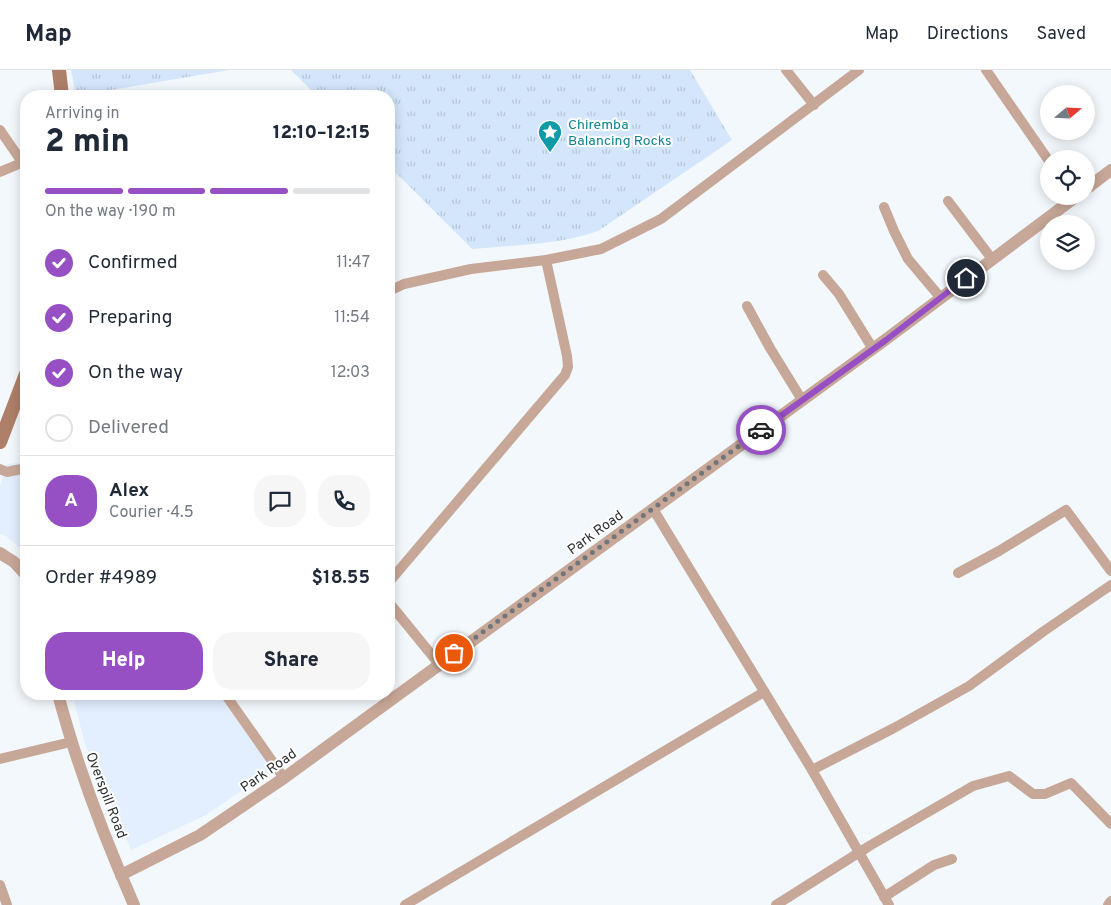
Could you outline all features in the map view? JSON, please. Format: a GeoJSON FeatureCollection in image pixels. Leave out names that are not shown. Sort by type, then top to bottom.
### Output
{"type":"FeatureCollection","features":[{"type":"Feature","properties":{"kind":"main road"},"geometry":{"type":"LineString","coordinates":[[59,70],[61,90]]}},
{"type":"Feature","properties":{"kind":"main road"},"geometry":{"type":"LineString","coordinates":[[0,442],[20,390]]}},
{"type":"Feature","properties":{"kind":"street"},"geometry":{"type":"LineString","coordinates":[[786,70],[814,105]]}},
{"type":"Feature","properties":{"kind":"street"},"geometry":{"type":"LineString","coordinates":[[395,288],[404,284],[471,270],[546,260],[601,249],[661,219],[859,70]]}},
{"type":"Feature","properties":{"kind":"street"},"geometry":{"type":"LineString","coordinates":[[986,70],[1041,150]]}},
{"type":"Feature","properties":{"kind":"street"},"geometry":{"type":"LineString","coordinates":[[0,130],[20,157]]}},
{"type":"Feature","properties":{"kind":"street"},"geometry":{"type":"LineString","coordinates":[[0,172],[20,164]]}},
{"type":"Feature","properties":{"kind":"street"},"geometry":{"type":"LineString","coordinates":[[1095,182],[1111,170]]}},
{"type":"Feature","properties":{"kind":"street"},"geometry":{"type":"LineString","coordinates":[[948,201],[992,259]]}},
{"type":"Feature","properties":{"kind":"street","name":"Park Road"},"geometry":{"type":"LineString","coordinates":[[395,696],[873,349],[1064,205]]}},
{"type":"Feature","properties":{"kind":"street"},"geometry":{"type":"LineString","coordinates":[[884,207],[908,259],[940,297]]}},
{"type":"Feature","properties":{"kind":"street"},"geometry":{"type":"LineString","coordinates":[[395,575],[565,375],[568,367],[567,356],[546,260]]}},
{"type":"Feature","properties":{"kind":"street"},"geometry":{"type":"LineString","coordinates":[[823,274],[839,294],[873,349]]}},
{"type":"Feature","properties":{"kind":"street"},"geometry":{"type":"LineString","coordinates":[[747,306],[802,400]]}},
{"type":"Feature","properties":{"kind":"street"},"geometry":{"type":"LineString","coordinates":[[0,470],[7,472],[20,469]]}},
{"type":"Feature","properties":{"kind":"street"},"geometry":{"type":"LineString","coordinates":[[652,509],[812,770],[886,901],[934,866],[952,858]]}},
{"type":"Feature","properties":{"kind":"street"},"geometry":{"type":"LineString","coordinates":[[958,573],[999,551],[1066,510],[1111,571]]}},
{"type":"Feature","properties":{"kind":"street"},"geometry":{"type":"LineString","coordinates":[[0,554],[14,562],[20,568]]}},
{"type":"Feature","properties":{"kind":"street"},"geometry":{"type":"LineString","coordinates":[[812,770],[894,728],[969,686],[1111,585]]}},
{"type":"Feature","properties":{"kind":"street"},"geometry":{"type":"LineString","coordinates":[[395,610],[439,664]]}},
{"type":"Feature","properties":{"kind":"street"},"geometry":{"type":"LineString","coordinates":[[405,905],[764,692]]}},
{"type":"Feature","properties":{"kind":"street","name":"Overspill Road"},"geometry":{"type":"LineString","coordinates":[[60,700],[71,742],[121,876],[134,905]]}},
{"type":"Feature","properties":{"kind":"street"},"geometry":{"type":"LineString","coordinates":[[229,700],[284,778]]}},
{"type":"Feature","properties":{"kind":"street","name":"Park Road"},"geometry":{"type":"LineString","coordinates":[[121,876],[200,834],[284,778],[390,700]]}},
{"type":"Feature","properties":{"kind":"street"},"geometry":{"type":"LineString","coordinates":[[0,759],[71,742]]}},
{"type":"Feature","properties":{"kind":"street"},"geometry":{"type":"LineString","coordinates":[[776,905],[859,852],[973,786],[1009,776],[1033,794],[1045,794],[1071,783],[1111,824]]}},
{"type":"Feature","properties":{"kind":"street"},"geometry":{"type":"LineString","coordinates":[[0,885],[7,905]]}},
{"type":"Feature","properties":{"kind":"street"},"geometry":{"type":"LineString","coordinates":[[1108,905],[1111,901]]}},
{"type":"Feature","properties":{"kind":"shaded area"},"geometry":{"type":"Polygon","coordinates":[[[20,463],[20,548],[6,536],[0,534],[0,486],[7,464],[20,463]]]}},
{"type":"Feature","properties":{"kind":"shaded area"},"geometry":{"type":"Polygon","coordinates":[[[74,700],[233,700],[279,765],[206,815],[131,850],[85,744],[74,700]]]}},
{"type":"Feature","properties":{"kind":"green space"},"geometry":{"type":"Polygon","coordinates":[[[71,70],[229,70],[111,90],[75,90],[71,70]]]}},
{"type":"Feature","properties":{"kind":"green space","name":"Chiremba Balancing Rocks"},"geometry":{"type":"Polygon","coordinates":[[[291,70],[690,70],[732,140],[598,231],[552,242],[472,249],[395,172],[395,90],[311,90],[291,70]]]}},
{"type":"Feature","properties":{"kind":"way so far"},"geometry":{"type":"LineString","coordinates":[[454,653],[761,430]]}},
{"type":"Feature","properties":{"kind":"place","name":"Chiremba Balancing Rocks"},"geometry":{"type":"Point","coordinates":[550,153]}},
{"type":"Feature","properties":{"kind":"route"},"geometry":{"type":"LineString","coordinates":[[761,430],[886,340],[966,278]]}}]}
